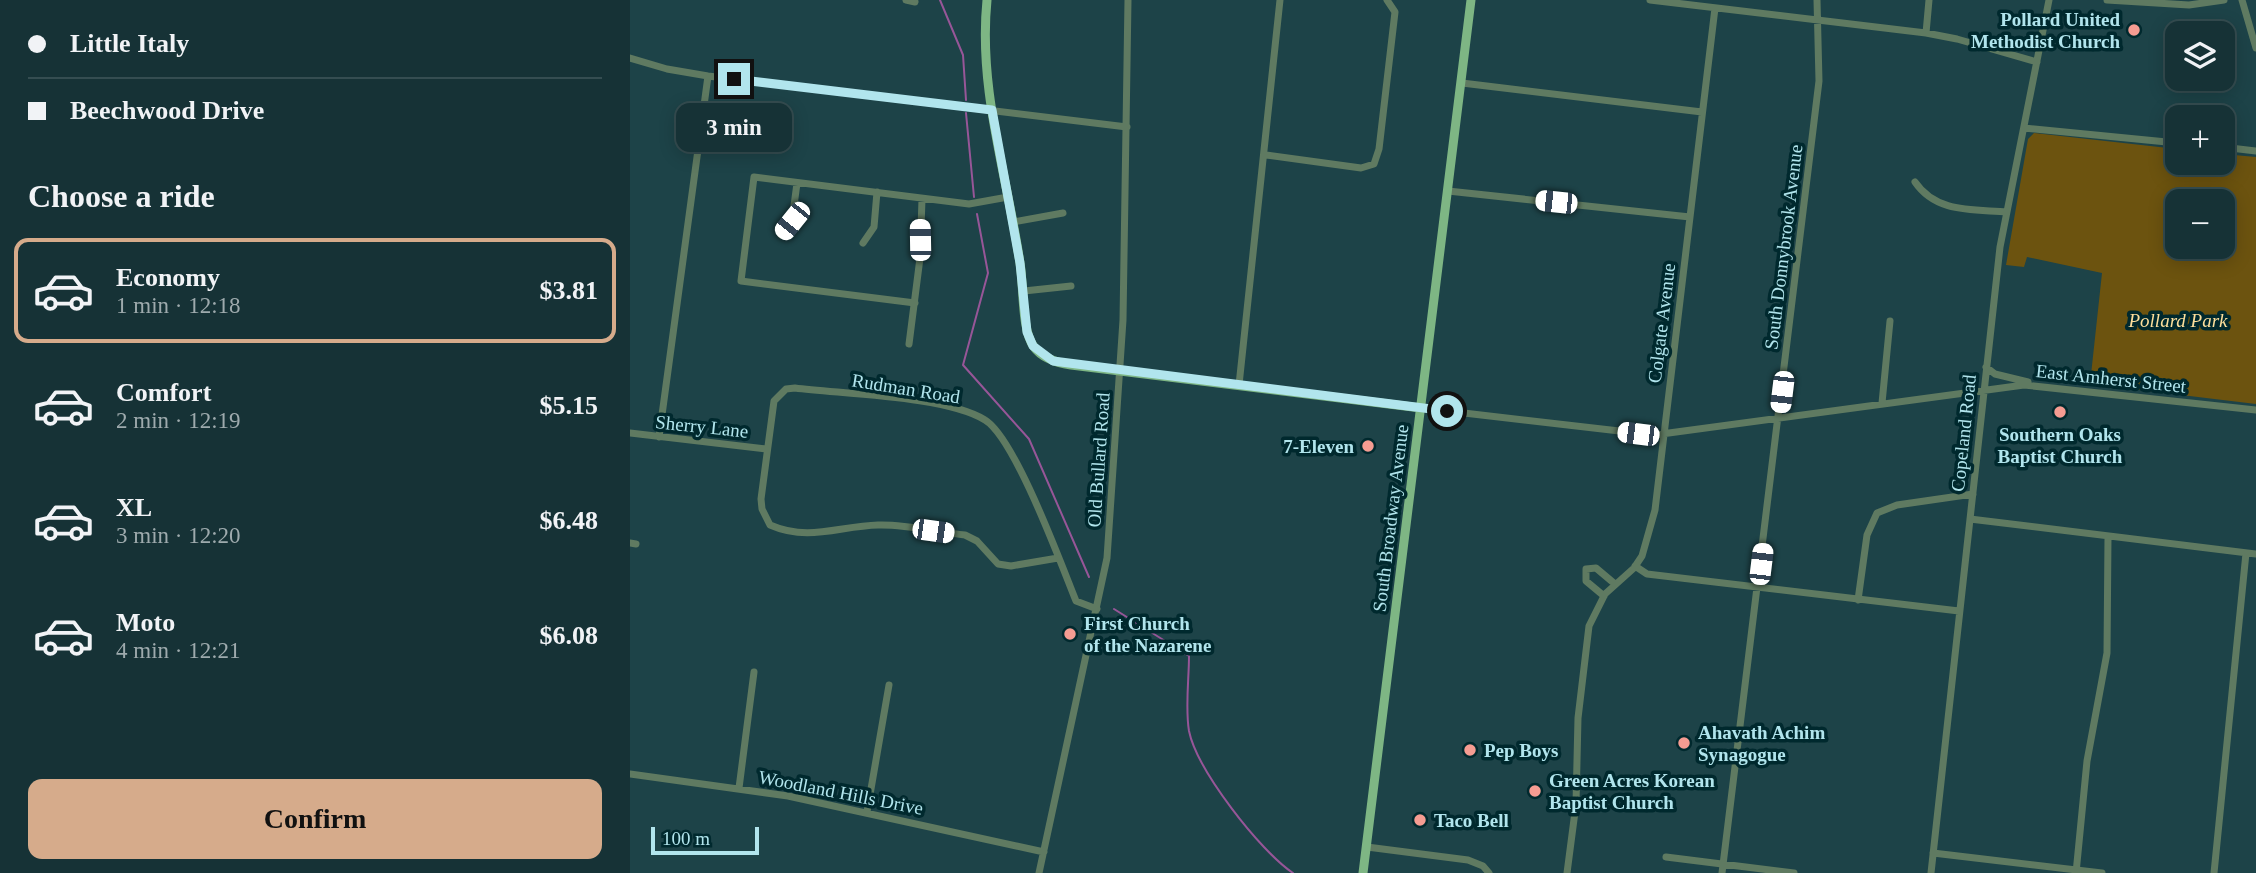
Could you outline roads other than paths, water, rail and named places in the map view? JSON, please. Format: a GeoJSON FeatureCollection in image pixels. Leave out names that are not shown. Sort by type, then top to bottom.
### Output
{"type":"FeatureCollection","features":[{"type":"Feature","properties":{"kind":"main road"},"geometry":{"type":"LineString","coordinates":[[987,0],[984,59],[1024,291],[1027,332],[1033,346],[1044,355],[1063,363],[1421,408]]}},
{"type":"Feature","properties":{"kind":"main road","name":"South Broadway Avenue"},"geometry":{"type":"LineString","coordinates":[[1363,873],[1471,0]]}},
{"type":"Feature","properties":{"kind":"street"},"geometry":{"type":"LineString","coordinates":[[905,0],[915,2]]}},
{"type":"Feature","properties":{"kind":"street","name":"Old Bullard Road"},"geometry":{"type":"LineString","coordinates":[[1039,873],[1107,558],[1120,371],[1128,0]]}},
{"type":"Feature","properties":{"kind":"street"},"geometry":{"type":"LineString","coordinates":[[1239,385],[1266,155],[1280,0]]}},
{"type":"Feature","properties":{"kind":"street"},"geometry":{"type":"LineString","coordinates":[[1266,155],[1361,168],[1374,164],[1379,149],[1395,12],[1387,0]]}},
{"type":"Feature","properties":{"kind":"street"},"geometry":{"type":"LineString","coordinates":[[1650,0],[1926,33],[2037,62]]}},
{"type":"Feature","properties":{"kind":"street","name":"South Donnybrook Avenue"},"geometry":{"type":"LineString","coordinates":[[1723,869],[1819,81],[1817,0]]}},
{"type":"Feature","properties":{"kind":"street"},"geometry":{"type":"LineString","coordinates":[[1926,33],[1929,0]]}},
{"type":"Feature","properties":{"kind":"street","name":"Copeland Road"},"geometry":{"type":"LineString","coordinates":[[1931,873],[1983,390],[2007,212],[2049,0]]}},
{"type":"Feature","properties":{"kind":"street"},"geometry":{"type":"LineString","coordinates":[[2107,0],[2166,5],[2224,0]]}},
{"type":"Feature","properties":{"kind":"street"},"geometry":{"type":"LineString","coordinates":[[2242,0],[2256,48]]}},
{"type":"Feature","properties":{"kind":"street","name":"Colgate Avenue"},"geometry":{"type":"LineString","coordinates":[[1567,873],[1576,804],[1578,719],[1587,637],[1591,621],[1604,596],[1635,566],[1651,531],[1715,8]]}},
{"type":"Feature","properties":{"kind":"street"},"geometry":{"type":"LineString","coordinates":[[630,58],[667,69],[708,76],[1127,127]]}},
{"type":"Feature","properties":{"kind":"street"},"geometry":{"type":"LineString","coordinates":[[659,437],[708,76]]}},
{"type":"Feature","properties":{"kind":"street"},"geometry":{"type":"LineString","coordinates":[[1462,83],[1702,112]]}},
{"type":"Feature","properties":{"kind":"street"},"geometry":{"type":"LineString","coordinates":[[2024,128],[2165,142]]}},
{"type":"Feature","properties":{"kind":"street"},"geometry":{"type":"LineString","coordinates":[[2235,148],[2256,150]]}},
{"type":"Feature","properties":{"kind":"street"},"geometry":{"type":"LineString","coordinates":[[915,303],[741,281],[754,177],[978,204],[1008,197]]}},
{"type":"Feature","properties":{"kind":"street"},"geometry":{"type":"LineString","coordinates":[[1915,182],[1924,195],[1940,204],[2007,212]]}},
{"type":"Feature","properties":{"kind":"street"},"geometry":{"type":"LineString","coordinates":[[781,235],[792,221],[797,183]]}},
{"type":"Feature","properties":{"kind":"street"},"geometry":{"type":"LineString","coordinates":[[1448,191],[1690,217]]}},
{"type":"Feature","properties":{"kind":"street"},"geometry":{"type":"LineString","coordinates":[[863,243],[874,228],[877,192]]}},
{"type":"Feature","properties":{"kind":"street"},"geometry":{"type":"LineString","coordinates":[[909,344],[915,303],[922,199]]}},
{"type":"Feature","properties":{"kind":"street"},"geometry":{"type":"LineString","coordinates":[[1013,222],[1056,217],[1063,213]]}},
{"type":"Feature","properties":{"kind":"street"},"geometry":{"type":"LineString","coordinates":[[1024,291],[1071,286]]}},
{"type":"Feature","properties":{"kind":"street"},"geometry":{"type":"LineString","coordinates":[[1882,403],[1890,321]]}},
{"type":"Feature","properties":{"kind":"street"},"geometry":{"type":"LineString","coordinates":[[1986,368],[1995,374],[2035,385]]}},
{"type":"Feature","properties":{"kind":"street","name":"East Amherst Street"},"geometry":{"type":"LineString","coordinates":[[1421,408],[1663,434],[1882,403],[2035,385],[2256,410]]}},
{"type":"Feature","properties":{"kind":"street","name":"Rudman Road"},"geometry":{"type":"LineString","coordinates":[[767,449],[774,401],[786,389],[900,399],[984,419],[996,429],[1006,444],[1076,601],[1097,609]]}},
{"type":"Feature","properties":{"kind":"street","name":"Sherry Lane"},"geometry":{"type":"LineString","coordinates":[[630,433],[767,449],[762,509],[770,525],[779,529],[832,533],[881,524],[965,535],[977,541],[998,564],[1011,566],[1058,558]]}},
{"type":"Feature","properties":{"kind":"street"},"geometry":{"type":"LineString","coordinates":[[1857,600],[1867,535],[1877,513],[1897,505],[1973,494]]}},
{"type":"Feature","properties":{"kind":"street"},"geometry":{"type":"LineString","coordinates":[[1970,519],[2256,554]]}},
{"type":"Feature","properties":{"kind":"street"},"geometry":{"type":"LineString","coordinates":[[2076,871],[2087,761],[2107,653],[2108,537]]}},
{"type":"Feature","properties":{"kind":"street"},"geometry":{"type":"LineString","coordinates":[[2214,873],[2246,553]]}},
{"type":"Feature","properties":{"kind":"street"},"geometry":{"type":"LineString","coordinates":[[1635,566],[1647,574],[1959,611]]}},
{"type":"Feature","properties":{"kind":"street"},"geometry":{"type":"LineString","coordinates":[[1604,596],[1586,582],[1586,569],[1596,568],[1615,584]]}},
{"type":"Feature","properties":{"kind":"street"},"geometry":{"type":"LineString","coordinates":[[739,788],[754,672]]}},
{"type":"Feature","properties":{"kind":"street"},"geometry":{"type":"LineString","coordinates":[[867,812],[888,685]]}},
{"type":"Feature","properties":{"kind":"street","name":"Woodland Hills Drive"},"geometry":{"type":"LineString","coordinates":[[630,774],[739,788],[867,812],[1044,852]]}},
{"type":"Feature","properties":{"kind":"street"},"geometry":{"type":"LineString","coordinates":[[1367,847],[1468,860],[1483,866],[1489,873]]}},
{"type":"Feature","properties":{"kind":"street"},"geometry":{"type":"LineString","coordinates":[[1933,853],[2102,873]]}},
{"type":"Feature","properties":{"kind":"street"},"geometry":{"type":"LineString","coordinates":[[1666,857],[1723,869],[1794,873]]}},
{"type":"Feature","properties":{"kind":"waterway"},"geometry":{"type":"LineString","coordinates":[[940,0],[963,55],[966,100]]}},
{"type":"Feature","properties":{"kind":"waterway"},"geometry":{"type":"LineString","coordinates":[[966,113],[974,197]]}},
{"type":"Feature","properties":{"kind":"waterway"},"geometry":{"type":"LineString","coordinates":[[977,214],[988,273],[963,365],[1029,439],[1089,577]]}},
{"type":"Feature","properties":{"kind":"waterway"},"geometry":{"type":"LineString","coordinates":[[1114,609],[1189,656],[1188,722],[1194,747],[1217,787],[1248,829],[1293,873]]}},
{"type":"Feature","properties":{"kind":"place","name":"Pollard United Methodist Church"},"geometry":{"type":"Point","coordinates":[2134,30]}},
{"type":"Feature","properties":{"kind":"place","name":"Southern Oaks Baptist Church"},"geometry":{"type":"Point","coordinates":[2060,412]}},
{"type":"Feature","properties":{"kind":"place","name":"7-Eleven"},"geometry":{"type":"Point","coordinates":[1368,446]}},
{"type":"Feature","properties":{"kind":"place","name":"First Church of the Nazarene"},"geometry":{"type":"Point","coordinates":[1070,634]}},
{"type":"Feature","properties":{"kind":"place","name":"Ahavath Achim Synagogue"},"geometry":{"type":"Point","coordinates":[1684,743]}},
{"type":"Feature","properties":{"kind":"place","name":"Pep Boys"},"geometry":{"type":"Point","coordinates":[1470,750]}},
{"type":"Feature","properties":{"kind":"place","name":"Green Acres Korean Baptist Church"},"geometry":{"type":"Point","coordinates":[1535,791]}},
{"type":"Feature","properties":{"kind":"place","name":"Taco Bell"},"geometry":{"type":"Point","coordinates":[1420,820]}},
{"type":"Feature","properties":{"kind":"park label","name":"Pollard Park"},"geometry":{"type":"Point","coordinates":[2178,320]}}]}
